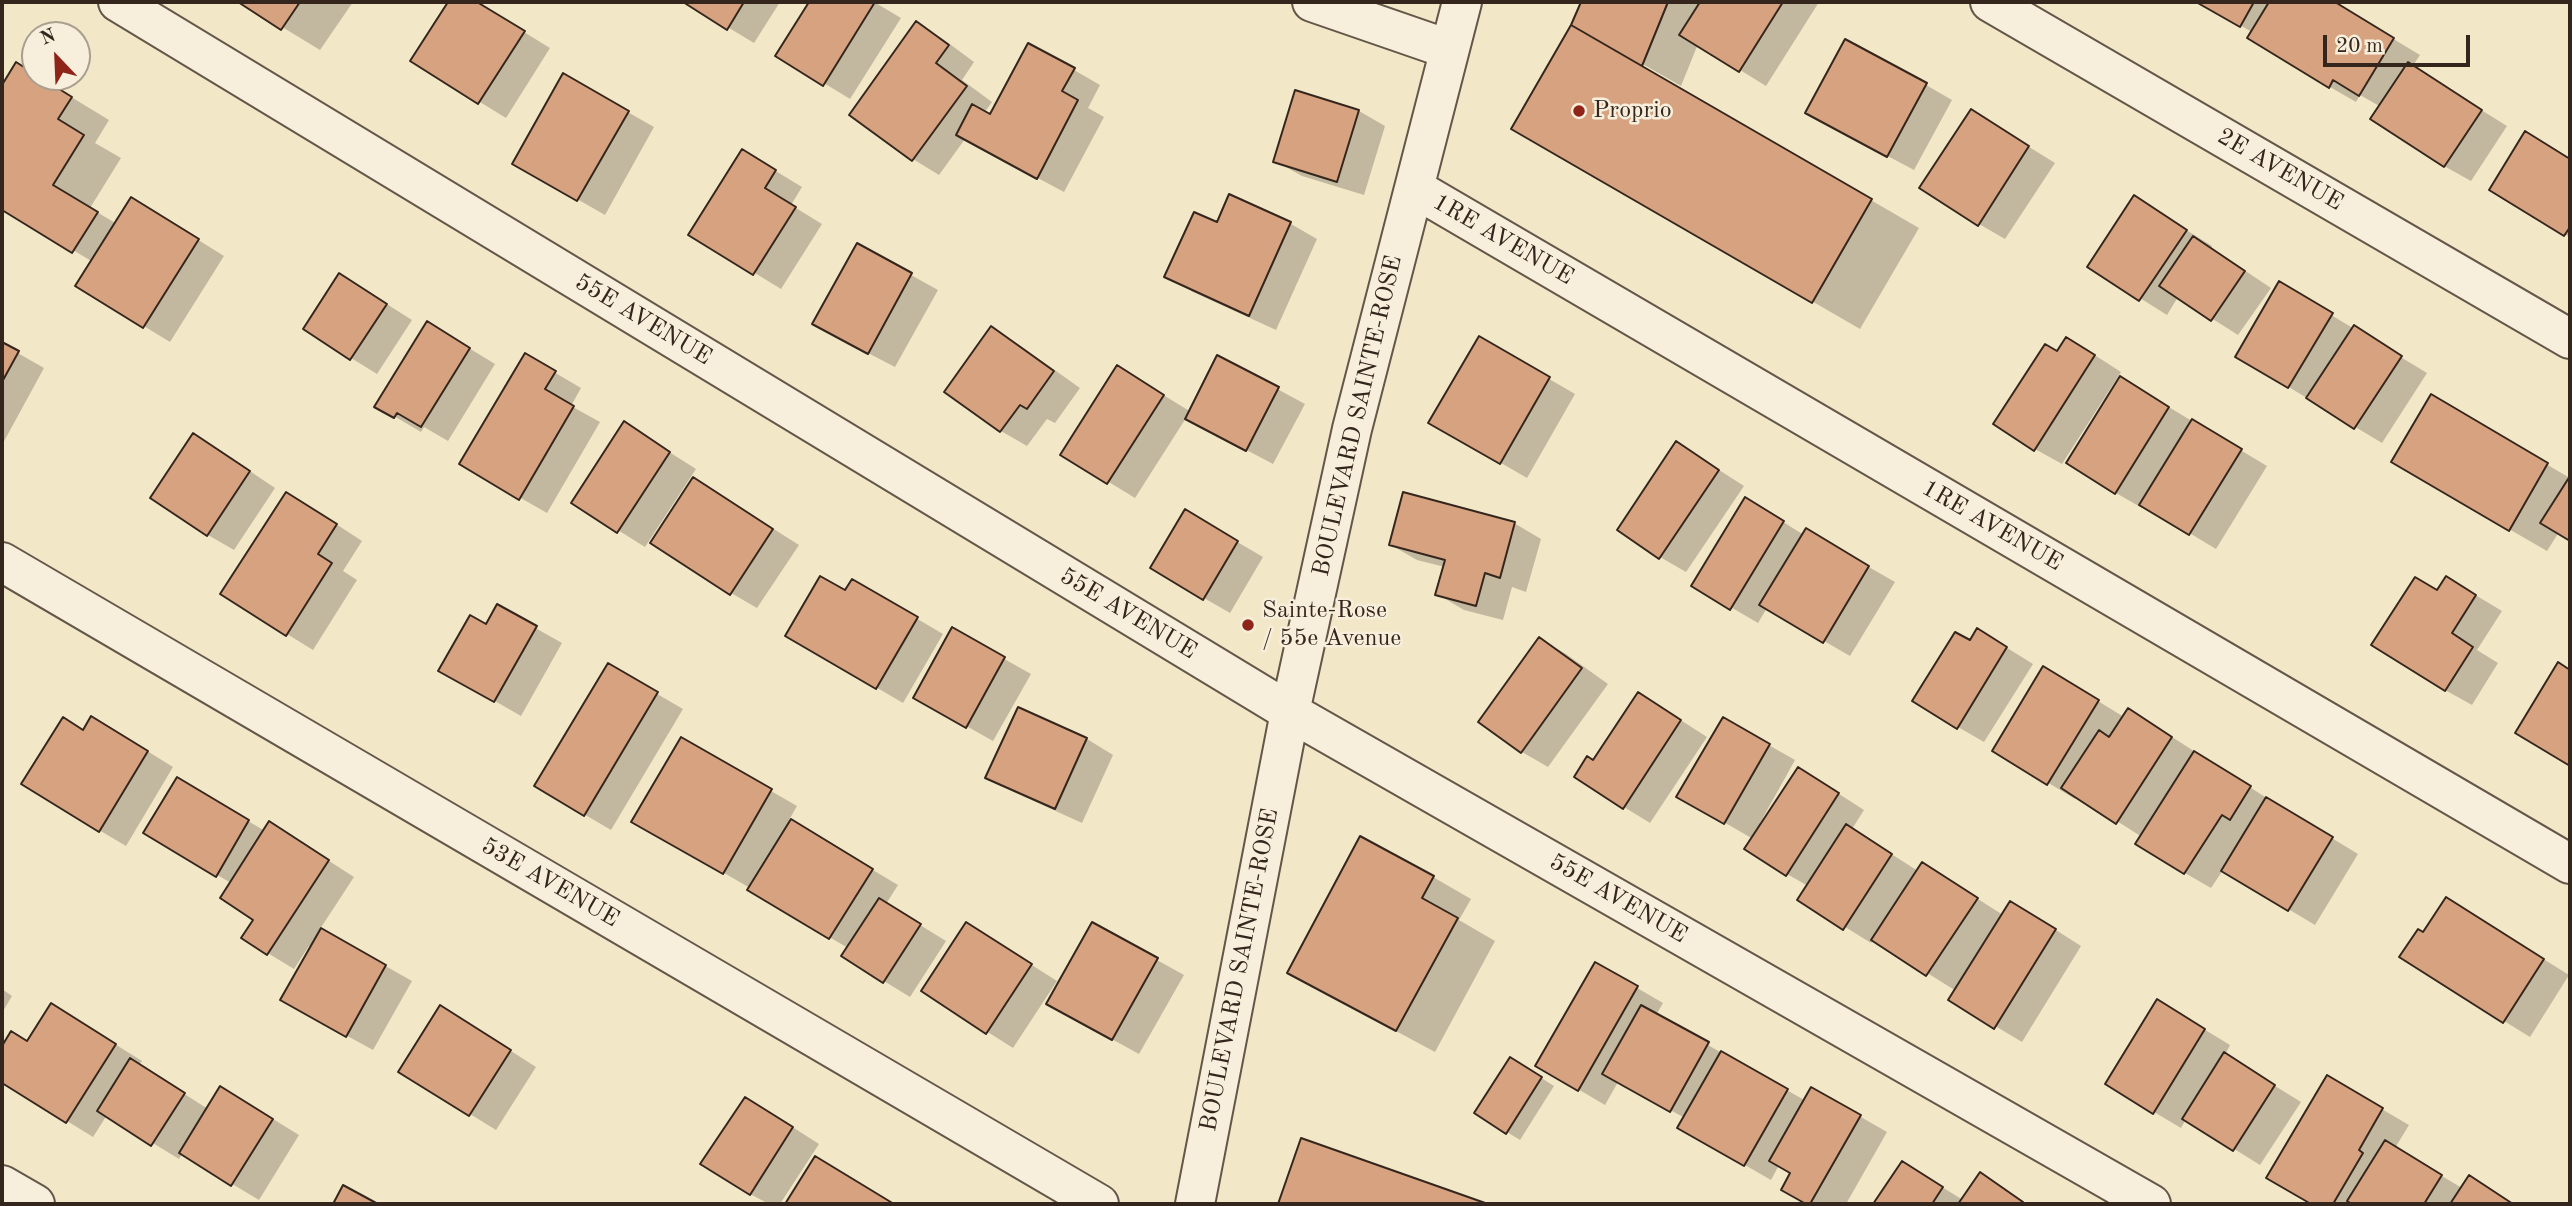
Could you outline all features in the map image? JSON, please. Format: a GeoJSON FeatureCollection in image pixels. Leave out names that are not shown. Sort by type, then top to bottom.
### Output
{"type":"FeatureCollection","features":[{"type":"Feature","properties":{"kind":"street","name":"55E AVENUE"},"geometry":{"type":"LineString","coordinates":[[118,2],[1290,712],[2151,1204]]}},
{"type":"Feature","properties":{"kind":"street"},"geometry":{"type":"LineString","coordinates":[[1312,2],[1448,49]]}},
{"type":"Feature","properties":{"kind":"street","name":"BOULEVARD SAINTE-ROSE"},"geometry":{"type":"LineString","coordinates":[[1195,1204],[1290,712],[1352,429],[1462,2]]}},
{"type":"Feature","properties":{"kind":"street","name":"2E AVENUE"},"geometry":{"type":"LineString","coordinates":[[1990,2],[2570,339]]}},
{"type":"Feature","properties":{"kind":"street","name":"1RE AVENUE"},"geometry":{"type":"LineString","coordinates":[[1414,188],[2570,864]]}},
{"type":"Feature","properties":{"kind":"street","name":"53E AVENUE"},"geometry":{"type":"LineString","coordinates":[[2,562],[1099,1204]]}},
{"type":"Feature","properties":{"kind":"street"},"geometry":{"type":"LineString","coordinates":[[2,1185],[35,1204]]}},
{"type":"Feature","properties":{"kind":"building"},"geometry":{"type":"Polygon","coordinates":[[[238,2],[300,2],[281,30],[238,2]]]}},
{"type":"Feature","properties":{"kind":"building"},"geometry":{"type":"Polygon","coordinates":[[[448,2],[477,2],[525,31],[478,104],[410,61],[448,2]]]}},
{"type":"Feature","properties":{"kind":"building"},"geometry":{"type":"Polygon","coordinates":[[[683,2],[744,2],[727,30],[683,2]]]}},
{"type":"Feature","properties":{"kind":"building"},"geometry":{"type":"Polygon","coordinates":[[[809,2],[875,2],[823,86],[775,56],[809,2]]]}},
{"type":"Feature","properties":{"kind":"building"},"geometry":{"type":"Polygon","coordinates":[[[1581,2],[1668,2],[1642,66],[1571,25],[1581,2]]]}},
{"type":"Feature","properties":{"kind":"building"},"geometry":{"type":"Polygon","coordinates":[[[1700,2],[1783,2],[1739,72],[1679,35],[1700,2]]]}},
{"type":"Feature","properties":{"kind":"building"},"geometry":{"type":"Polygon","coordinates":[[[2196,2],[2254,2],[2240,27],[2196,2]]]}},
{"type":"Feature","properties":{"kind":"building"},"geometry":{"type":"Polygon","coordinates":[[[2269,2],[2335,2],[2394,38],[2359,96],[2333,80],[2329,88],[2247,38],[2269,2]]]}},
{"type":"Feature","properties":{"kind":"building"},"geometry":{"type":"Polygon","coordinates":[[[916,21],[949,45],[936,63],[967,86],[912,161],[849,115],[916,21]]]}},
{"type":"Feature","properties":{"kind":"building"},"geometry":{"type":"Polygon","coordinates":[[[1571,25],[1872,199],[1812,303],[1511,129],[1571,25]]]}},
{"type":"Feature","properties":{"kind":"building"},"geometry":{"type":"Polygon","coordinates":[[[1845,39],[1927,83],[1887,157],[1805,113],[1845,39]]]}},
{"type":"Feature","properties":{"kind":"building"},"geometry":{"type":"Polygon","coordinates":[[[1028,43],[1075,68],[1062,91],[1078,100],[1037,179],[956,135],[972,104],[990,114],[1028,43]]]}},
{"type":"Feature","properties":{"kind":"building"},"geometry":{"type":"Polygon","coordinates":[[[16,62],[21,65],[21,91],[62,91],[72,97],[58,119],[84,135],[53,185],[98,212],[72,253],[2,210],[2,85],[16,62]]]}},
{"type":"Feature","properties":{"kind":"building"},"geometry":{"type":"Polygon","coordinates":[[[2408,62],[2482,110],[2444,167],[2370,119],[2408,62]]]}},
{"type":"Feature","properties":{"kind":"building"},"geometry":{"type":"Polygon","coordinates":[[[563,73],[629,111],[577,201],[512,164],[563,73]]]}},
{"type":"Feature","properties":{"kind":"building"},"geometry":{"type":"Polygon","coordinates":[[[1295,90],[1359,110],[1337,182],[1273,162],[1295,90]]]}},
{"type":"Feature","properties":{"kind":"building"},"geometry":{"type":"Polygon","coordinates":[[[1971,109],[2029,146],[1978,226],[1919,188],[1971,109]]]}},
{"type":"Feature","properties":{"kind":"building"},"geometry":{"type":"Polygon","coordinates":[[[2525,131],[2570,159],[2570,227],[2564,236],[2489,190],[2525,131]]]}},
{"type":"Feature","properties":{"kind":"building"},"geometry":{"type":"Polygon","coordinates":[[[742,149],[776,170],[765,188],[796,207],[753,275],[688,235],[742,149]]]}},
{"type":"Feature","properties":{"kind":"building"},"geometry":{"type":"Polygon","coordinates":[[[1229,194],[1291,222],[1249,316],[1164,277],[1194,212],[1217,222],[1229,194]]]}},
{"type":"Feature","properties":{"kind":"building"},"geometry":{"type":"Polygon","coordinates":[[[2134,195],[2187,230],[2139,301],[2087,267],[2134,195]]]}},
{"type":"Feature","properties":{"kind":"building"},"geometry":{"type":"Polygon","coordinates":[[[131,197],[199,239],[143,328],[75,286],[131,197]]]}},
{"type":"Feature","properties":{"kind":"building"},"geometry":{"type":"Polygon","coordinates":[[[2193,236],[2245,271],[2211,321],[2159,286],[2193,236]]]}},
{"type":"Feature","properties":{"kind":"building"},"geometry":{"type":"Polygon","coordinates":[[[857,243],[912,273],[868,354],[812,324],[857,243]]]}},
{"type":"Feature","properties":{"kind":"building"},"geometry":{"type":"Polygon","coordinates":[[[339,273],[387,304],[350,360],[303,329],[339,273]]]}},
{"type":"Feature","properties":{"kind":"building"},"geometry":{"type":"Polygon","coordinates":[[[2279,281],[2333,313],[2288,388],[2235,357],[2279,281]]]}},
{"type":"Feature","properties":{"kind":"building"},"geometry":{"type":"Polygon","coordinates":[[[427,321],[470,348],[421,427],[397,413],[394,418],[374,407],[427,321]]]}},
{"type":"Feature","properties":{"kind":"building"},"geometry":{"type":"Polygon","coordinates":[[[2354,325],[2402,356],[2354,429],[2306,398],[2354,325]]]}},
{"type":"Feature","properties":{"kind":"building"},"geometry":{"type":"Polygon","coordinates":[[[991,326],[1054,371],[1027,409],[1020,405],[1000,432],[944,392],[991,326]]]}},
{"type":"Feature","properties":{"kind":"building"},"geometry":{"type":"Polygon","coordinates":[[[1479,336],[1550,377],[1500,464],[1428,423],[1479,336]]]}},
{"type":"Feature","properties":{"kind":"building"},"geometry":{"type":"Polygon","coordinates":[[[2066,337],[2095,355],[2034,451],[1993,424],[2045,344],[2057,351],[2066,337]]]}},
{"type":"Feature","properties":{"kind":"building"},"geometry":{"type":"Polygon","coordinates":[[[2,342],[19,351],[2,382],[2,342]]]}},
{"type":"Feature","properties":{"kind":"building"},"geometry":{"type":"Polygon","coordinates":[[[525,353],[556,371],[545,389],[574,406],[519,500],[459,464],[525,353]]]}},
{"type":"Feature","properties":{"kind":"building"},"geometry":{"type":"Polygon","coordinates":[[[1217,355],[1279,387],[1246,451],[1185,419],[1217,355]]]}},
{"type":"Feature","properties":{"kind":"building"},"geometry":{"type":"Polygon","coordinates":[[[1117,365],[1164,395],[1107,484],[1060,455],[1117,365]]]}},
{"type":"Feature","properties":{"kind":"building"},"geometry":{"type":"Polygon","coordinates":[[[2120,376],[2169,407],[2115,494],[2066,463],[2120,376]]]}},
{"type":"Feature","properties":{"kind":"building"},"geometry":{"type":"Polygon","coordinates":[[[2431,394],[2548,463],[2509,531],[2391,462],[2431,394]]]}},
{"type":"Feature","properties":{"kind":"building"},"geometry":{"type":"Polygon","coordinates":[[[2192,419],[2242,449],[2189,535],[2139,505],[2192,419]]]}},
{"type":"Feature","properties":{"kind":"building"},"geometry":{"type":"Polygon","coordinates":[[[624,421],[670,452],[617,533],[571,503],[624,421]]]}},
{"type":"Feature","properties":{"kind":"building"},"geometry":{"type":"Polygon","coordinates":[[[193,433],[250,471],[207,536],[150,498],[193,433]]]}},
{"type":"Feature","properties":{"kind":"building"},"geometry":{"type":"Polygon","coordinates":[[[1676,441],[1719,470],[1659,559],[1617,530],[1676,441]]]}},
{"type":"Feature","properties":{"kind":"building"},"geometry":{"type":"Polygon","coordinates":[[[2570,476],[2570,541],[2540,523],[2570,476]]]}},
{"type":"Feature","properties":{"kind":"building"},"geometry":{"type":"Polygon","coordinates":[[[693,477],[773,529],[730,595],[650,543],[693,477]]]}},
{"type":"Feature","properties":{"kind":"building"},"geometry":{"type":"Polygon","coordinates":[[[286,492],[337,524],[318,554],[332,563],[286,636],[220,594],[286,492]]]}},
{"type":"Feature","properties":{"kind":"building"},"geometry":{"type":"Polygon","coordinates":[[[1403,492],[1515,522],[1500,578],[1485,573],[1476,606],[1435,595],[1445,560],[1389,545],[1403,492]]]}},
{"type":"Feature","properties":{"kind":"building"},"geometry":{"type":"Polygon","coordinates":[[[1745,497],[1784,521],[1730,610],[1691,586],[1745,497]]]}},
{"type":"Feature","properties":{"kind":"building"},"geometry":{"type":"Polygon","coordinates":[[[1185,509],[1238,541],[1203,600],[1150,568],[1185,509]]]}},
{"type":"Feature","properties":{"kind":"building"},"geometry":{"type":"Polygon","coordinates":[[[1806,528],[1869,566],[1823,643],[1759,605],[1806,528]]]}},
{"type":"Feature","properties":{"kind":"building"},"geometry":{"type":"Polygon","coordinates":[[[820,576],[845,590],[852,579],[918,617],[876,689],[785,636],[820,576]]]}},
{"type":"Feature","properties":{"kind":"building"},"geometry":{"type":"Polygon","coordinates":[[[2446,576],[2476,595],[2452,633],[2473,647],[2445,691],[2371,645],[2415,577],[2437,590],[2446,576]]]}},
{"type":"Feature","properties":{"kind":"building"},"geometry":{"type":"Polygon","coordinates":[[[497,604],[537,626],[494,702],[438,671],[470,615],[486,624],[497,604]]]}},
{"type":"Feature","properties":{"kind":"building"},"geometry":{"type":"Polygon","coordinates":[[[952,627],[1005,657],[966,728],[913,698],[952,627]]]}},
{"type":"Feature","properties":{"kind":"building"},"geometry":{"type":"Polygon","coordinates":[[[1977,628],[2007,647],[1957,729],[1912,701],[1955,632],[1970,640],[1977,628]]]}},
{"type":"Feature","properties":{"kind":"building"},"geometry":{"type":"Polygon","coordinates":[[[1539,637],[1582,668],[1521,753],[1478,722],[1539,637]]]}},
{"type":"Feature","properties":{"kind":"building"},"geometry":{"type":"Polygon","coordinates":[[[2558,662],[2570,670],[2570,766],[2515,733],[2558,662]]]}},
{"type":"Feature","properties":{"kind":"building"},"geometry":{"type":"Polygon","coordinates":[[[608,663],[658,692],[584,816],[534,786],[608,663]]]}},
{"type":"Feature","properties":{"kind":"building"},"geometry":{"type":"Polygon","coordinates":[[[2043,666],[2099,700],[2047,785],[1992,751],[2043,666]]]}},
{"type":"Feature","properties":{"kind":"building"},"geometry":{"type":"Polygon","coordinates":[[[1638,692],[1681,720],[1623,809],[1574,777],[1587,756],[1593,760],[1638,692]]]}},
{"type":"Feature","properties":{"kind":"building"},"geometry":{"type":"Polygon","coordinates":[[[1018,707],[1087,738],[1055,809],[985,778],[1018,707]]]}},
{"type":"Feature","properties":{"kind":"building"},"geometry":{"type":"Polygon","coordinates":[[[2128,708],[2172,737],[2116,824],[2061,788],[2099,730],[2109,737],[2128,708]]]}},
{"type":"Feature","properties":{"kind":"building"},"geometry":{"type":"Polygon","coordinates":[[[91,716],[148,751],[99,832],[21,784],[63,717],[83,730],[91,716]]]}},
{"type":"Feature","properties":{"kind":"building"},"geometry":{"type":"Polygon","coordinates":[[[1723,717],[1770,744],[1724,824],[1676,797],[1723,717]]]}},
{"type":"Feature","properties":{"kind":"building"},"geometry":{"type":"Polygon","coordinates":[[[681,737],[772,789],[723,874],[631,822],[681,737]]]}},
{"type":"Feature","properties":{"kind":"building"},"geometry":{"type":"Polygon","coordinates":[[[2194,751],[2251,786],[2230,820],[2222,815],[2184,874],[2135,844],[2194,751]]]}},
{"type":"Feature","properties":{"kind":"building"},"geometry":{"type":"Polygon","coordinates":[[[1798,767],[1839,793],[1786,876],[1744,849],[1798,767]]]}},
{"type":"Feature","properties":{"kind":"building"},"geometry":{"type":"Polygon","coordinates":[[[177,777],[249,820],[216,877],[143,833],[177,777]]]}},
{"type":"Feature","properties":{"kind":"building"},"geometry":{"type":"Polygon","coordinates":[[[2266,797],[2333,837],[2288,911],[2221,871],[2266,797]]]}},
{"type":"Feature","properties":{"kind":"building"},"geometry":{"type":"Polygon","coordinates":[[[791,819],[873,869],[829,939],[747,890],[791,819]]]}},
{"type":"Feature","properties":{"kind":"building"},"geometry":{"type":"Polygon","coordinates":[[[269,821],[329,860],[267,955],[241,938],[253,920],[220,898],[269,821]]]}},
{"type":"Feature","properties":{"kind":"building"},"geometry":{"type":"Polygon","coordinates":[[[1846,824],[1892,854],[1843,930],[1797,900],[1846,824]]]}},
{"type":"Feature","properties":{"kind":"building"},"geometry":{"type":"Polygon","coordinates":[[[1360,836],[1434,876],[1422,898],[1458,918],[1396,1031],[1287,973],[1360,836]]]}},
{"type":"Feature","properties":{"kind":"building"},"geometry":{"type":"Polygon","coordinates":[[[1922,862],[1978,898],[1926,976],[1871,940],[1922,862]]]}},
{"type":"Feature","properties":{"kind":"building"},"geometry":{"type":"Polygon","coordinates":[[[2446,897],[2544,959],[2503,1023],[2399,957],[2418,929],[2423,932],[2446,897]]]}},
{"type":"Feature","properties":{"kind":"building"},"geometry":{"type":"Polygon","coordinates":[[[879,898],[921,924],[883,983],[841,956],[879,898]]]}},
{"type":"Feature","properties":{"kind":"building"},"geometry":{"type":"Polygon","coordinates":[[[2010,901],[2056,929],[1994,1029],[1948,1000],[2010,901]]]}},
{"type":"Feature","properties":{"kind":"building"},"geometry":{"type":"Polygon","coordinates":[[[966,922],[1032,964],[986,1034],[921,991],[966,922]]]}},
{"type":"Feature","properties":{"kind":"building"},"geometry":{"type":"Polygon","coordinates":[[[1092,922],[1158,958],[1112,1040],[1046,1004],[1092,922]]]}},
{"type":"Feature","properties":{"kind":"building"},"geometry":{"type":"Polygon","coordinates":[[[321,928],[386,965],[346,1037],[280,1000],[321,928]]]}},
{"type":"Feature","properties":{"kind":"building"},"geometry":{"type":"Polygon","coordinates":[[[1595,962],[1638,986],[1578,1091],[1535,1066],[1595,962]]]}},
{"type":"Feature","properties":{"kind":"building"},"geometry":{"type":"Polygon","coordinates":[[[2157,999],[2205,1029],[2153,1114],[2105,1084],[2157,999]]]}},
{"type":"Feature","properties":{"kind":"building"},"geometry":{"type":"Polygon","coordinates":[[[51,1003],[116,1044],[66,1123],[2,1083],[2,1046],[11,1031],[27,1041],[51,1003]]]}},
{"type":"Feature","properties":{"kind":"building"},"geometry":{"type":"Polygon","coordinates":[[[440,1005],[511,1050],[469,1116],[398,1072],[440,1005]]]}},
{"type":"Feature","properties":{"kind":"building"},"geometry":{"type":"Polygon","coordinates":[[[1641,1005],[1709,1042],[1670,1112],[1602,1074],[1641,1005]]]}},
{"type":"Feature","properties":{"kind":"building"},"geometry":{"type":"Polygon","coordinates":[[[1721,1051],[1788,1089],[1744,1166],[1677,1128],[1721,1051]]]}},
{"type":"Feature","properties":{"kind":"building"},"geometry":{"type":"Polygon","coordinates":[[[2224,1052],[2275,1085],[2233,1151],[2182,1119],[2224,1052]]]}},
{"type":"Feature","properties":{"kind":"building"},"geometry":{"type":"Polygon","coordinates":[[[1510,1057],[1542,1077],[1506,1134],[1474,1113],[1510,1057]]]}},
{"type":"Feature","properties":{"kind":"building"},"geometry":{"type":"Polygon","coordinates":[[[130,1058],[185,1093],[151,1146],[97,1111],[130,1058]]]}},
{"type":"Feature","properties":{"kind":"building"},"geometry":{"type":"Polygon","coordinates":[[[2327,1075],[2383,1108],[2359,1150],[2363,1153],[2333,1204],[2311,1204],[2266,1178],[2327,1075]]]}},
{"type":"Feature","properties":{"kind":"building"},"geometry":{"type":"Polygon","coordinates":[[[220,1086],[273,1119],[231,1186],[179,1153],[220,1086]]]}},
{"type":"Feature","properties":{"kind":"building"},"geometry":{"type":"Polygon","coordinates":[[[1811,1087],[1861,1115],[1810,1204],[1806,1204],[1781,1190],[1790,1173],[1769,1161],[1811,1087]]]}},
{"type":"Feature","properties":{"kind":"building"},"geometry":{"type":"Polygon","coordinates":[[[745,1097],[793,1127],[750,1195],[700,1164],[745,1097]]]}},
{"type":"Feature","properties":{"kind":"building"},"geometry":{"type":"Polygon","coordinates":[[[1301,1138],[1488,1204],[1278,1204],[1301,1138]]]}},
{"type":"Feature","properties":{"kind":"building"},"geometry":{"type":"Polygon","coordinates":[[[2385,1140],[2442,1175],[2424,1204],[2352,1204],[2347,1201],[2385,1140]]]}},
{"type":"Feature","properties":{"kind":"building"},"geometry":{"type":"Polygon","coordinates":[[[815,1156],[894,1204],[785,1204],[815,1156]]]}},
{"type":"Feature","properties":{"kind":"building"},"geometry":{"type":"Polygon","coordinates":[[[1902,1161],[1943,1187],[1932,1204],[1873,1204],[1902,1161]]]}},
{"type":"Feature","properties":{"kind":"building"},"geometry":{"type":"Polygon","coordinates":[[[1980,1172],[2023,1202],[2022,1204],[1958,1204],[1980,1172]]]}},
{"type":"Feature","properties":{"kind":"building"},"geometry":{"type":"Polygon","coordinates":[[[2469,1175],[2513,1204],[2450,1204],[2469,1175]]]}},
{"type":"Feature","properties":{"kind":"building"},"geometry":{"type":"Polygon","coordinates":[[[343,1185],[378,1204],[333,1204],[343,1185]]]}},
{"type":"Feature","properties":{"kind":"place","name":"Proprio"},"geometry":{"type":"Point","coordinates":[1579,111]}},
{"type":"Feature","properties":{"kind":"place","name":"Sainte-Rose / 55e Avenue"},"geometry":{"type":"Point","coordinates":[1248,625]}}]}
